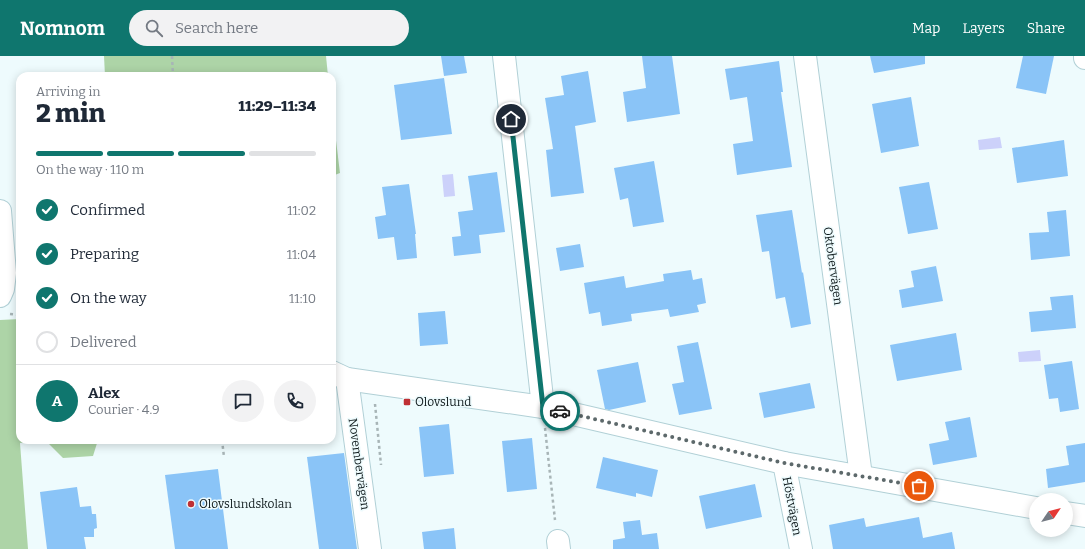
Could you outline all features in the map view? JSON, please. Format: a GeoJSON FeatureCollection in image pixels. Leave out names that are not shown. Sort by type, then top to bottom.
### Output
{"type":"FeatureCollection","features":[{"type":"Feature","properties":{"kind":"street"},"geometry":{"type":"LineString","coordinates":[[504,56],[546,408]]}},
{"type":"Feature","properties":{"kind":"street","name":"Oktobervägen"},"geometry":{"type":"LineString","coordinates":[[805,56],[861,476]]}},
{"type":"Feature","properties":{"kind":"street"},"geometry":{"type":"LineString","coordinates":[[0,211],[5,273],[3,289],[0,296]]}},
{"type":"Feature","properties":{"kind":"street","name":"Novembervägen"},"geometry":{"type":"LineString","coordinates":[[370,549],[340,376],[546,408],[784,463],[1029,507]]}},
{"type":"Feature","properties":{"kind":"street","name":"Höstvägen"},"geometry":{"type":"LineString","coordinates":[[784,463],[801,549]]}},
{"type":"Feature","properties":{"kind":"street"},"geometry":{"type":"LineString","coordinates":[[1073,514],[1085,516]]}},
{"type":"Feature","properties":{"kind":"path"},"geometry":{"type":"LineString","coordinates":[[172,56],[173,72]]}},
{"type":"Feature","properties":{"kind":"path"},"geometry":{"type":"LineString","coordinates":[[546,408],[545,433],[558,545]]}},
{"type":"Feature","properties":{"kind":"path"},"geometry":{"type":"LineString","coordinates":[[222,444],[224,457]]}},
{"type":"Feature","properties":{"kind":"green space"},"geometry":{"type":"Polygon","coordinates":[[[104,56],[326,56],[328,72],[105,72],[104,56]]]}},
{"type":"Feature","properties":{"kind":"green space"},"geometry":{"type":"Polygon","coordinates":[[[336,140],[340,173],[336,174],[336,140]]]}},
{"type":"Feature","properties":{"kind":"green space"},"geometry":{"type":"Polygon","coordinates":[[[16,319],[16,444],[20,444],[28,549],[0,549],[0,320],[16,319]]]}},
{"type":"Feature","properties":{"kind":"green space"},"geometry":{"type":"Polygon","coordinates":[[[49,444],[97,444],[93,456],[63,458],[49,444]]]}},
{"type":"Feature","properties":{"kind":"water"},"geometry":{"type":"Polygon","coordinates":[[[1000,137],[1002,148],[979,150],[978,140],[1000,137]]]}},
{"type":"Feature","properties":{"kind":"water"},"geometry":{"type":"Polygon","coordinates":[[[453,174],[455,196],[444,197],[442,175],[453,174]]]}},
{"type":"Feature","properties":{"kind":"water"},"geometry":{"type":"Polygon","coordinates":[[[1040,350],[1041,361],[1019,362],[1018,352],[1040,350]]]}},
{"type":"Feature","properties":{"kind":"building"},"geometry":{"type":"Polygon","coordinates":[[[441,56],[464,56],[467,73],[444,76],[441,56]]]}},
{"type":"Feature","properties":{"kind":"building"},"geometry":{"type":"Polygon","coordinates":[[[642,56],[672,56],[680,114],[627,122],[623,92],[646,88],[642,56]]]}},
{"type":"Feature","properties":{"kind":"building"},"geometry":{"type":"Polygon","coordinates":[[[870,56],[925,56],[925,64],[874,73],[870,56]]]}},
{"type":"Feature","properties":{"kind":"building"},"geometry":{"type":"Polygon","coordinates":[[[1023,56],[1054,56],[1046,94],[1016,88],[1023,56]]]}},
{"type":"Feature","properties":{"kind":"building"},"geometry":{"type":"Polygon","coordinates":[[[779,61],[783,92],[781,92],[792,167],[737,175],[733,144],[753,141],[747,97],[730,100],[725,69],[779,61]]]}},
{"type":"Feature","properties":{"kind":"building"},"geometry":{"type":"Polygon","coordinates":[[[588,71],[596,122],[575,126],[584,193],[551,197],[546,150],[553,149],[545,98],[564,95],[561,76],[588,71]]]}},
{"type":"Feature","properties":{"kind":"building"},"geometry":{"type":"Polygon","coordinates":[[[444,78],[452,134],[401,140],[394,85],[444,78]]]}},
{"type":"Feature","properties":{"kind":"building"},"geometry":{"type":"Polygon","coordinates":[[[911,97],[919,146],[881,153],[872,104],[911,97]]]}},
{"type":"Feature","properties":{"kind":"building"},"geometry":{"type":"Polygon","coordinates":[[[1064,140],[1068,176],[1017,183],[1012,148],[1064,140]]]}},
{"type":"Feature","properties":{"kind":"building"},"geometry":{"type":"Polygon","coordinates":[[[654,161],[664,222],[633,227],[628,198],[620,200],[614,168],[654,161]]]}},
{"type":"Feature","properties":{"kind":"building"},"geometry":{"type":"Polygon","coordinates":[[[497,172],[505,232],[479,235],[481,253],[454,256],[452,237],[461,236],[458,212],[473,210],[468,176],[497,172]]]}},
{"type":"Feature","properties":{"kind":"building"},"geometry":{"type":"Polygon","coordinates":[[[929,182],[938,229],[908,234],[899,187],[929,182]]]}},
{"type":"Feature","properties":{"kind":"building"},"geometry":{"type":"Polygon","coordinates":[[[409,184],[416,234],[417,258],[397,260],[394,237],[378,239],[375,217],[386,215],[382,187],[409,184]]]}},
{"type":"Feature","properties":{"kind":"building"},"geometry":{"type":"Polygon","coordinates":[[[792,210],[811,324],[791,328],[785,297],[776,299],[769,251],[762,252],[756,215],[792,210]]]}},
{"type":"Feature","properties":{"kind":"building"},"geometry":{"type":"Polygon","coordinates":[[[1066,210],[1070,256],[1031,260],[1029,233],[1049,232],[1047,212],[1066,210]]]}},
{"type":"Feature","properties":{"kind":"building"},"geometry":{"type":"Polygon","coordinates":[[[580,244],[584,267],[560,271],[556,248],[580,244]]]}},
{"type":"Feature","properties":{"kind":"building"},"geometry":{"type":"Polygon","coordinates":[[[936,266],[943,301],[902,308],[899,290],[914,287],[911,271],[936,266]]]}},
{"type":"Feature","properties":{"kind":"building"},"geometry":{"type":"Polygon","coordinates":[[[691,270],[693,280],[702,278],[706,303],[697,305],[699,312],[670,317],[668,309],[631,314],[632,321],[602,326],[600,312],[589,314],[584,283],[624,276],[626,288],[664,281],[663,274],[691,270]]]}},
{"type":"Feature","properties":{"kind":"building"},"geometry":{"type":"Polygon","coordinates":[[[1073,295],[1076,328],[1031,332],[1029,312],[1052,310],[1050,297],[1073,295]]]}},
{"type":"Feature","properties":{"kind":"building"},"geometry":{"type":"Polygon","coordinates":[[[445,311],[448,344],[420,346],[418,313],[445,311]]]}},
{"type":"Feature","properties":{"kind":"building"},"geometry":{"type":"Polygon","coordinates":[[[956,333],[962,370],[897,381],[890,345],[956,333]]]}},
{"type":"Feature","properties":{"kind":"building"},"geometry":{"type":"Polygon","coordinates":[[[698,342],[712,409],[679,415],[672,384],[684,382],[677,346],[698,342]]]}},
{"type":"Feature","properties":{"kind":"building"},"geometry":{"type":"Polygon","coordinates":[[[1072,361],[1079,409],[1060,412],[1058,398],[1049,399],[1044,365],[1072,361]]]}},
{"type":"Feature","properties":{"kind":"building"},"geometry":{"type":"Polygon","coordinates":[[[638,362],[646,402],[609,410],[605,409],[597,370],[638,362]]]}},
{"type":"Feature","properties":{"kind":"building"},"geometry":{"type":"Polygon","coordinates":[[[810,383],[815,408],[764,418],[759,393],[810,383]]]}},
{"type":"Feature","properties":{"kind":"building"},"geometry":{"type":"Polygon","coordinates":[[[970,417],[977,457],[933,465],[929,444],[949,440],[945,422],[970,417]]]}},
{"type":"Feature","properties":{"kind":"building"},"geometry":{"type":"Polygon","coordinates":[[[449,424],[454,474],[424,477],[419,427],[449,424]]]}},
{"type":"Feature","properties":{"kind":"building"},"geometry":{"type":"Polygon","coordinates":[[[532,438],[537,489],[507,492],[502,441],[532,438]]]}},
{"type":"Feature","properties":{"kind":"building"},"geometry":{"type":"Polygon","coordinates":[[[1085,443],[1085,482],[1048,488],[1046,469],[1069,465],[1066,446],[1085,443]]]}},
{"type":"Feature","properties":{"kind":"building"},"geometry":{"type":"Polygon","coordinates":[[[344,453],[357,549],[319,549],[307,457],[344,453]]]}},
{"type":"Feature","properties":{"kind":"building"},"geometry":{"type":"Polygon","coordinates":[[[603,457],[658,470],[652,497],[636,493],[636,497],[596,488],[603,457]]]}},
{"type":"Feature","properties":{"kind":"building"},"geometry":{"type":"Polygon","coordinates":[[[218,469],[228,549],[175,549],[165,475],[218,469]]]}},
{"type":"Feature","properties":{"kind":"building"},"geometry":{"type":"Polygon","coordinates":[[[755,484],[762,517],[706,529],[699,496],[755,484]]]}},
{"type":"Feature","properties":{"kind":"building"},"geometry":{"type":"Polygon","coordinates":[[[77,487],[80,507],[91,506],[92,514],[96,514],[97,528],[94,529],[94,537],[84,537],[86,549],[47,549],[40,492],[77,487]]]}},
{"type":"Feature","properties":{"kind":"building"},"geometry":{"type":"Polygon","coordinates":[[[919,517],[923,538],[952,532],[955,549],[833,549],[829,525],[864,518],[866,527],[919,517]]]}},
{"type":"Feature","properties":{"kind":"building"},"geometry":{"type":"Polygon","coordinates":[[[640,520],[642,535],[657,533],[659,549],[613,549],[613,540],[625,538],[623,522],[640,520]]]}},
{"type":"Feature","properties":{"kind":"building"},"geometry":{"type":"Polygon","coordinates":[[[454,528],[456,549],[424,549],[422,532],[454,528]]]}},
{"type":"Feature","properties":{"kind":"way so far"},"geometry":{"type":"LineString","coordinates":[[560,411],[784,463],[919,486]]}},
{"type":"Feature","properties":{"kind":"place","name":"Olovslund"},"geometry":{"type":"Point","coordinates":[407,402]}},
{"type":"Feature","properties":{"kind":"place","name":"Olovslundskolan"},"geometry":{"type":"Point","coordinates":[191,504]}},
{"type":"Feature","properties":{"kind":"route"},"geometry":{"type":"LineString","coordinates":[[511,119],[543,407],[560,411]]}}]}
